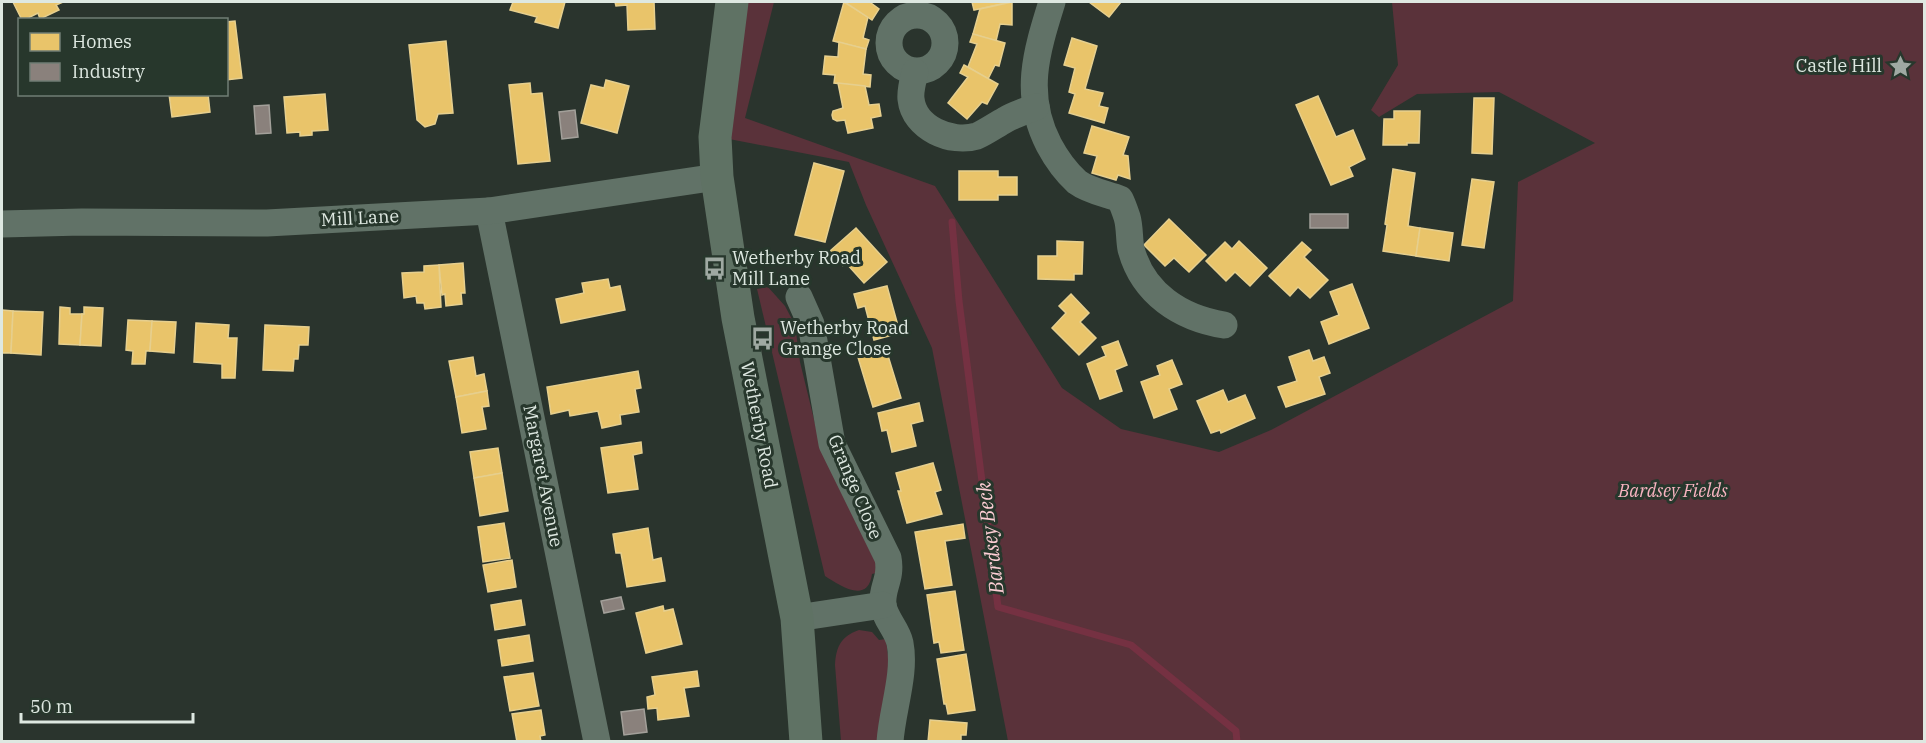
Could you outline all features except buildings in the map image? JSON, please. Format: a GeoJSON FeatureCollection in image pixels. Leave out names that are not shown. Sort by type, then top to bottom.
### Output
{"type":"FeatureCollection","features":[{"type":"Feature","properties":{"kind":"main road","name":"Wetherby Road"},"geometry":{"type":"LineString","coordinates":[[732,2],[715,137],[717,177],[738,318],[796,618],[806,741]]}},
{"type":"Feature","properties":{"kind":"street"},"geometry":{"type":"LineString","coordinates":[[1052,2],[1040,40],[1035,68],[1036,107],[1040,126],[1059,164],[1078,183],[1120,199],[1128,218],[1131,248],[1137,266],[1159,295],[1173,307],[1189,316],[1206,322],[1224,324]]}},
{"type":"Feature","properties":{"kind":"street"},"geometry":{"type":"LineString","coordinates":[[915,72],[911,100],[917,116],[929,128],[944,136],[961,139],[978,135],[1009,117],[1036,107]]}},
{"type":"Feature","properties":{"kind":"street","name":"Mill Lane"},"geometry":{"type":"LineString","coordinates":[[2,224],[267,223],[489,211],[717,177]]}},
{"type":"Feature","properties":{"kind":"street","name":"Margaret Avenue"},"geometry":{"type":"LineString","coordinates":[[489,211],[597,741]]}},
{"type":"Feature","properties":{"kind":"street","name":"Grange Close"},"geometry":{"type":"LineString","coordinates":[[799,297],[811,324],[832,444],[888,558],[890,570],[884,593],[884,605]]}},
{"type":"Feature","properties":{"kind":"street"},"geometry":{"type":"LineString","coordinates":[[796,618],[884,605],[887,617],[900,642],[902,659],[891,741]]}},
{"type":"Feature","properties":{"kind":"green space","name":"Bardsey Fields"},"geometry":{"type":"Polygon","coordinates":[[[748,2],[774,2],[745,118],[935,186],[1062,388],[1121,429],[1219,452],[1271,430],[1513,301],[1518,182],[1595,143],[1499,92],[1417,94],[1379,117],[1371,110],[1398,65],[1392,2],[1924,2],[1924,741],[1008,741],[932,348],[866,205],[849,162],[729,139],[748,2]]]}},
{"type":"Feature","properties":{"kind":"green space"},"geometry":{"type":"Polygon","coordinates":[[[768,287],[785,306],[795,325],[800,362],[819,440],[880,572],[872,574],[865,589],[859,591],[838,584],[825,576],[757,289],[768,287]]]}},
{"type":"Feature","properties":{"kind":"green space"},"geometry":{"type":"Polygon","coordinates":[[[859,630],[872,632],[879,640],[886,639],[890,673],[879,741],[841,741],[835,665],[841,643],[848,635],[859,630]]]}},
{"type":"Feature","properties":{"kind":"waterway","name":"Bardsey Beck"},"geometry":{"type":"LineString","coordinates":[[952,222],[959,301],[998,607],[1131,645],[1236,731],[1237,742]]}},
{"type":"Feature","properties":{"kind":"place","name":"Castle Hill"},"geometry":{"type":"Point","coordinates":[1900,66]}},
{"type":"Feature","properties":{"kind":"place","name":"Wetherby Road Mill Lane"},"geometry":{"type":"Point","coordinates":[714,268]}},
{"type":"Feature","properties":{"kind":"place","name":"Wetherby Road Grange Close"},"geometry":{"type":"Point","coordinates":[762,338]}}]}
